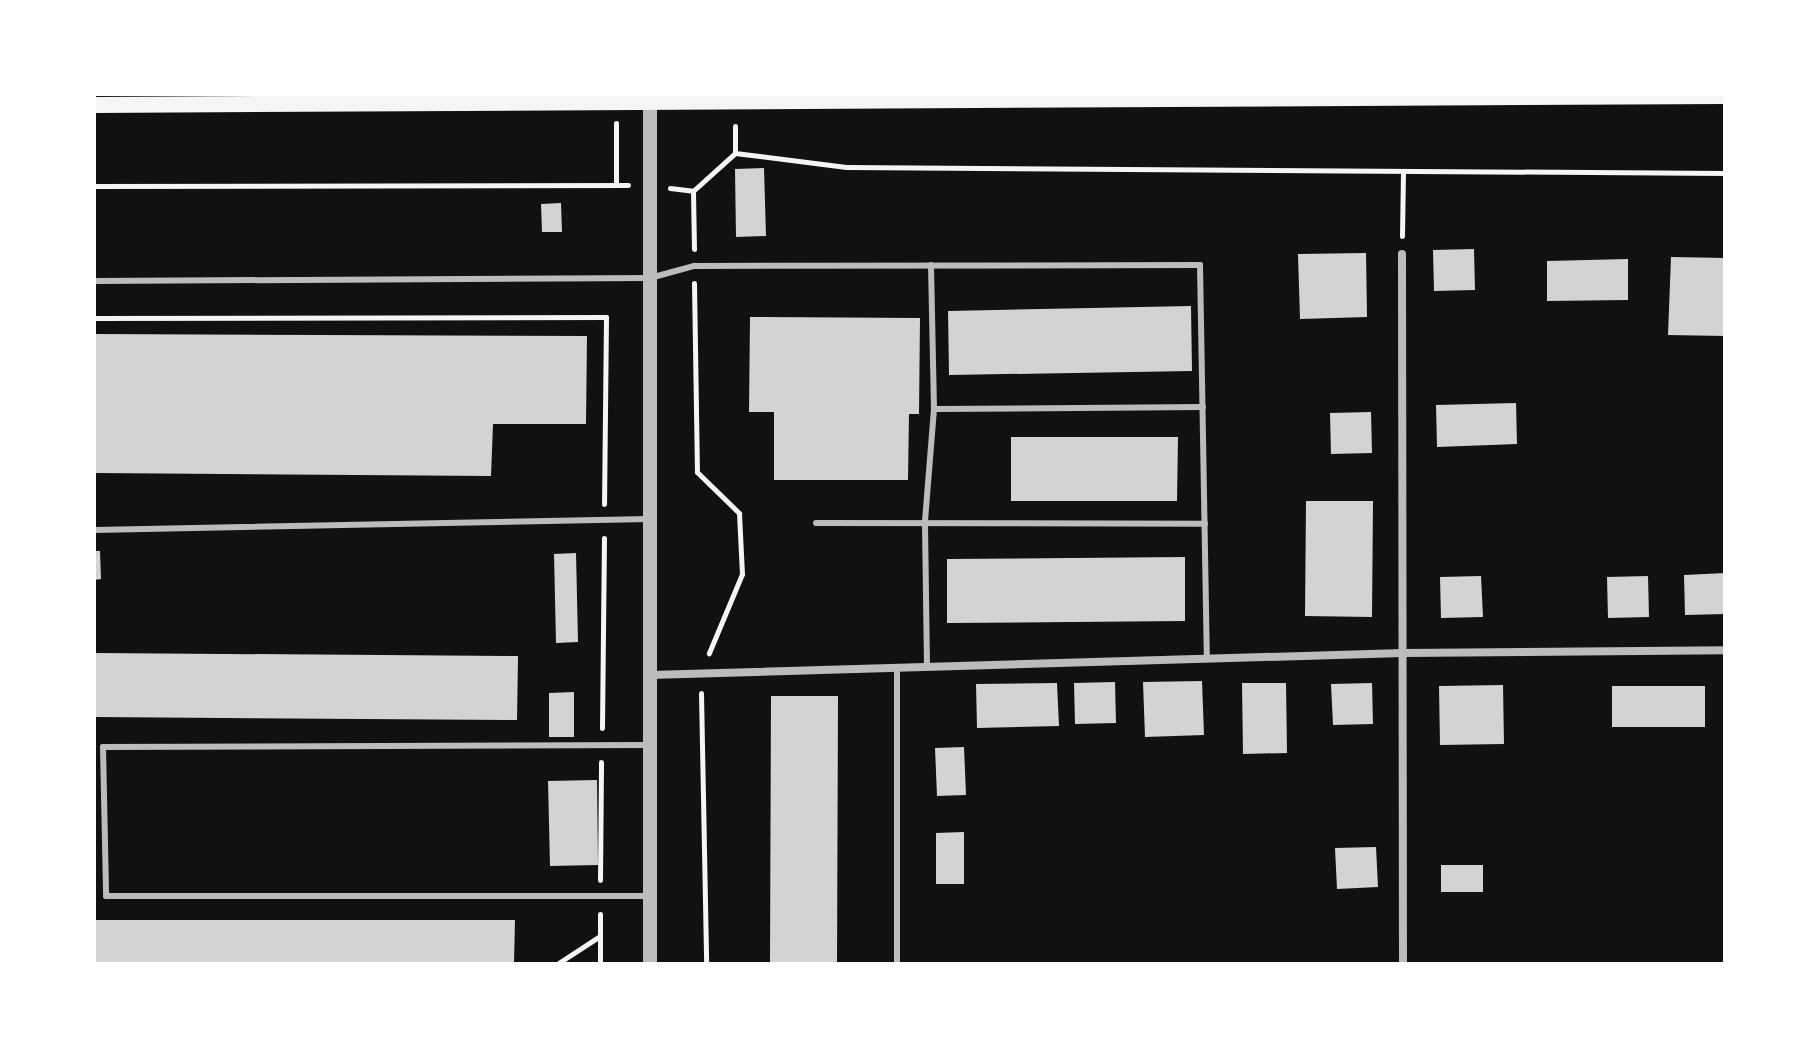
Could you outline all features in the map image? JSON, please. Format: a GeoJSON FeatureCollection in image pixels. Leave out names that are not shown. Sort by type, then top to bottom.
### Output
{"type":"FeatureCollection","features":[{"type":"Feature","properties":{"kind":"main road"},"geometry":{"type":"LineString","coordinates":[[94,105],[616,103],[650,98],[735,102],[888,98],[1725,96]]}},
{"type":"Feature","properties":{"kind":"street"},"geometry":{"type":"LineString","coordinates":[[650,98],[650,964]]}},
{"type":"Feature","properties":{"kind":"street"},"geometry":{"type":"LineString","coordinates":[[1402,254],[1403,964]]}},
{"type":"Feature","properties":{"kind":"street"},"geometry":{"type":"LineString","coordinates":[[650,675],[1403,653],[1725,650]]}},
{"type":"Feature","properties":{"kind":"lane"},"geometry":{"type":"LineString","coordinates":[[927,667],[925,521],[934,409],[931,265]]}},
{"type":"Feature","properties":{"kind":"lane"},"geometry":{"type":"LineString","coordinates":[[94,281],[650,278],[694,266],[1200,265],[1207,659]]}},
{"type":"Feature","properties":{"kind":"lane"},"geometry":{"type":"LineString","coordinates":[[934,409],[1203,407]]}},
{"type":"Feature","properties":{"kind":"lane"},"geometry":{"type":"LineString","coordinates":[[94,530],[649,519]]}},
{"type":"Feature","properties":{"kind":"lane"},"geometry":{"type":"LineString","coordinates":[[816,523],[1205,524]]}},
{"type":"Feature","properties":{"kind":"lane"},"geometry":{"type":"LineString","coordinates":[[897,667],[897,964]]}},
{"type":"Feature","properties":{"kind":"lane"},"geometry":{"type":"LineString","coordinates":[[650,745],[103,747],[106,896],[650,896]]}},
{"type":"Feature","properties":{"kind":"path"},"geometry":{"type":"LineString","coordinates":[[706,964],[701,673],[742,574],[739,513],[697,472],[693,191],[735,153],[735,102]]}},
{"type":"Feature","properties":{"kind":"path"},"geometry":{"type":"LineString","coordinates":[[616,103],[616,185]]}},
{"type":"Feature","properties":{"kind":"path"},"geometry":{"type":"LineString","coordinates":[[735,153],[846,167],[1725,173]]}},
{"type":"Feature","properties":{"kind":"path"},"geometry":{"type":"LineString","coordinates":[[1402,254],[1403,173]]}},
{"type":"Feature","properties":{"kind":"path"},"geometry":{"type":"LineString","coordinates":[[94,186],[650,185],[693,191]]}},
{"type":"Feature","properties":{"kind":"path"},"geometry":{"type":"LineString","coordinates":[[94,318],[606,317],[600,964]]}},
{"type":"Feature","properties":{"kind":"path"},"geometry":{"type":"LineString","coordinates":[[557,964],[600,936]]}},
{"type":"Feature","properties":{"kind":"building"},"geometry":{"type":"Polygon","coordinates":[[[764,168],[766,236],[736,237],[735,169],[764,168]]]}},
{"type":"Feature","properties":{"kind":"building"},"geometry":{"type":"Polygon","coordinates":[[[561,203],[562,232],[542,232],[541,204],[561,203]]]}},
{"type":"Feature","properties":{"kind":"building"},"geometry":{"type":"Polygon","coordinates":[[[1474,249],[1475,290],[1434,291],[1433,250],[1474,249]]]}},
{"type":"Feature","properties":{"kind":"building"},"geometry":{"type":"Polygon","coordinates":[[[1366,253],[1367,317],[1300,319],[1298,254],[1366,253]]]}},
{"type":"Feature","properties":{"kind":"building"},"geometry":{"type":"Polygon","coordinates":[[[1671,257],[1725,258],[1725,336],[1668,335],[1671,257]]]}},
{"type":"Feature","properties":{"kind":"building"},"geometry":{"type":"Polygon","coordinates":[[[1628,259],[1628,300],[1547,301],[1547,261],[1628,259]]]}},
{"type":"Feature","properties":{"kind":"building"},"geometry":{"type":"Polygon","coordinates":[[[1191,306],[1192,371],[949,375],[948,311],[1191,306]]]}},
{"type":"Feature","properties":{"kind":"building"},"geometry":{"type":"Polygon","coordinates":[[[750,317],[920,318],[919,414],[909,414],[908,480],[774,480],[774,412],[749,412],[750,317]]]}},
{"type":"Feature","properties":{"kind":"building"},"geometry":{"type":"Polygon","coordinates":[[[94,334],[587,336],[586,424],[493,424],[491,476],[94,473],[94,334]]]}},
{"type":"Feature","properties":{"kind":"building"},"geometry":{"type":"Polygon","coordinates":[[[1516,403],[1517,444],[1437,447],[1436,405],[1516,403]]]}},
{"type":"Feature","properties":{"kind":"building"},"geometry":{"type":"Polygon","coordinates":[[[1371,412],[1372,453],[1331,454],[1330,413],[1371,412]]]}},
{"type":"Feature","properties":{"kind":"building"},"geometry":{"type":"Polygon","coordinates":[[[1011,437],[1178,437],[1177,501],[1011,501],[1011,437]]]}},
{"type":"Feature","properties":{"kind":"building"},"geometry":{"type":"Polygon","coordinates":[[[1306,501],[1373,501],[1372,617],[1305,616],[1306,501]]]}},
{"type":"Feature","properties":{"kind":"building"},"geometry":{"type":"Polygon","coordinates":[[[94,551],[100,551],[101,579],[94,580],[94,551]]]}},
{"type":"Feature","properties":{"kind":"building"},"geometry":{"type":"Polygon","coordinates":[[[576,553],[578,642],[556,643],[554,554],[576,553]]]}},
{"type":"Feature","properties":{"kind":"building"},"geometry":{"type":"Polygon","coordinates":[[[1185,557],[1185,621],[947,623],[947,559],[1185,557]]]}},
{"type":"Feature","properties":{"kind":"building"},"geometry":{"type":"Polygon","coordinates":[[[1725,573],[1725,614],[1685,615],[1684,575],[1725,573]]]}},
{"type":"Feature","properties":{"kind":"building"},"geometry":{"type":"Polygon","coordinates":[[[1481,576],[1483,617],[1441,618],[1440,577],[1481,576]]]}},
{"type":"Feature","properties":{"kind":"building"},"geometry":{"type":"Polygon","coordinates":[[[1648,576],[1649,617],[1608,618],[1607,577],[1648,576]]]}},
{"type":"Feature","properties":{"kind":"building"},"geometry":{"type":"Polygon","coordinates":[[[96,653],[518,656],[517,720],[96,717],[96,653]]]}},
{"type":"Feature","properties":{"kind":"building"},"geometry":{"type":"Polygon","coordinates":[[[1202,681],[1204,735],[1145,737],[1143,682],[1202,681]]]}},
{"type":"Feature","properties":{"kind":"building"},"geometry":{"type":"Polygon","coordinates":[[[1115,682],[1116,723],[1075,724],[1074,683],[1115,682]]]}},
{"type":"Feature","properties":{"kind":"building"},"geometry":{"type":"Polygon","coordinates":[[[1057,683],[1059,726],[977,728],[976,684],[1057,683]]]}},
{"type":"Feature","properties":{"kind":"building"},"geometry":{"type":"Polygon","coordinates":[[[1242,683],[1286,683],[1287,753],[1243,754],[1242,683]]]}},
{"type":"Feature","properties":{"kind":"building"},"geometry":{"type":"Polygon","coordinates":[[[1372,683],[1373,724],[1333,725],[1331,684],[1372,683]]]}},
{"type":"Feature","properties":{"kind":"building"},"geometry":{"type":"Polygon","coordinates":[[[1503,685],[1504,744],[1440,745],[1439,686],[1503,685]]]}},
{"type":"Feature","properties":{"kind":"building"},"geometry":{"type":"Polygon","coordinates":[[[1612,686],[1705,686],[1705,727],[1612,727],[1612,686]]]}},
{"type":"Feature","properties":{"kind":"building"},"geometry":{"type":"Polygon","coordinates":[[[574,692],[574,737],[549,737],[549,693],[574,692]]]}},
{"type":"Feature","properties":{"kind":"building"},"geometry":{"type":"Polygon","coordinates":[[[771,696],[838,696],[837,964],[770,964],[771,696]]]}},
{"type":"Feature","properties":{"kind":"building"},"geometry":{"type":"Polygon","coordinates":[[[964,747],[966,795],[937,796],[935,748],[964,747]]]}},
{"type":"Feature","properties":{"kind":"building"},"geometry":{"type":"Polygon","coordinates":[[[597,780],[598,865],[550,866],[548,781],[597,780]]]}},
{"type":"Feature","properties":{"kind":"building"},"geometry":{"type":"Polygon","coordinates":[[[964,832],[964,884],[936,884],[936,833],[964,832]]]}},
{"type":"Feature","properties":{"kind":"building"},"geometry":{"type":"Polygon","coordinates":[[[1376,847],[1378,887],[1337,889],[1335,848],[1376,847]]]}},
{"type":"Feature","properties":{"kind":"building"},"geometry":{"type":"Polygon","coordinates":[[[1441,865],[1483,865],[1483,892],[1441,892],[1441,865]]]}},
{"type":"Feature","properties":{"kind":"building"},"geometry":{"type":"Polygon","coordinates":[[[96,920],[515,920],[514,964],[96,964],[96,920]]]}}]}
